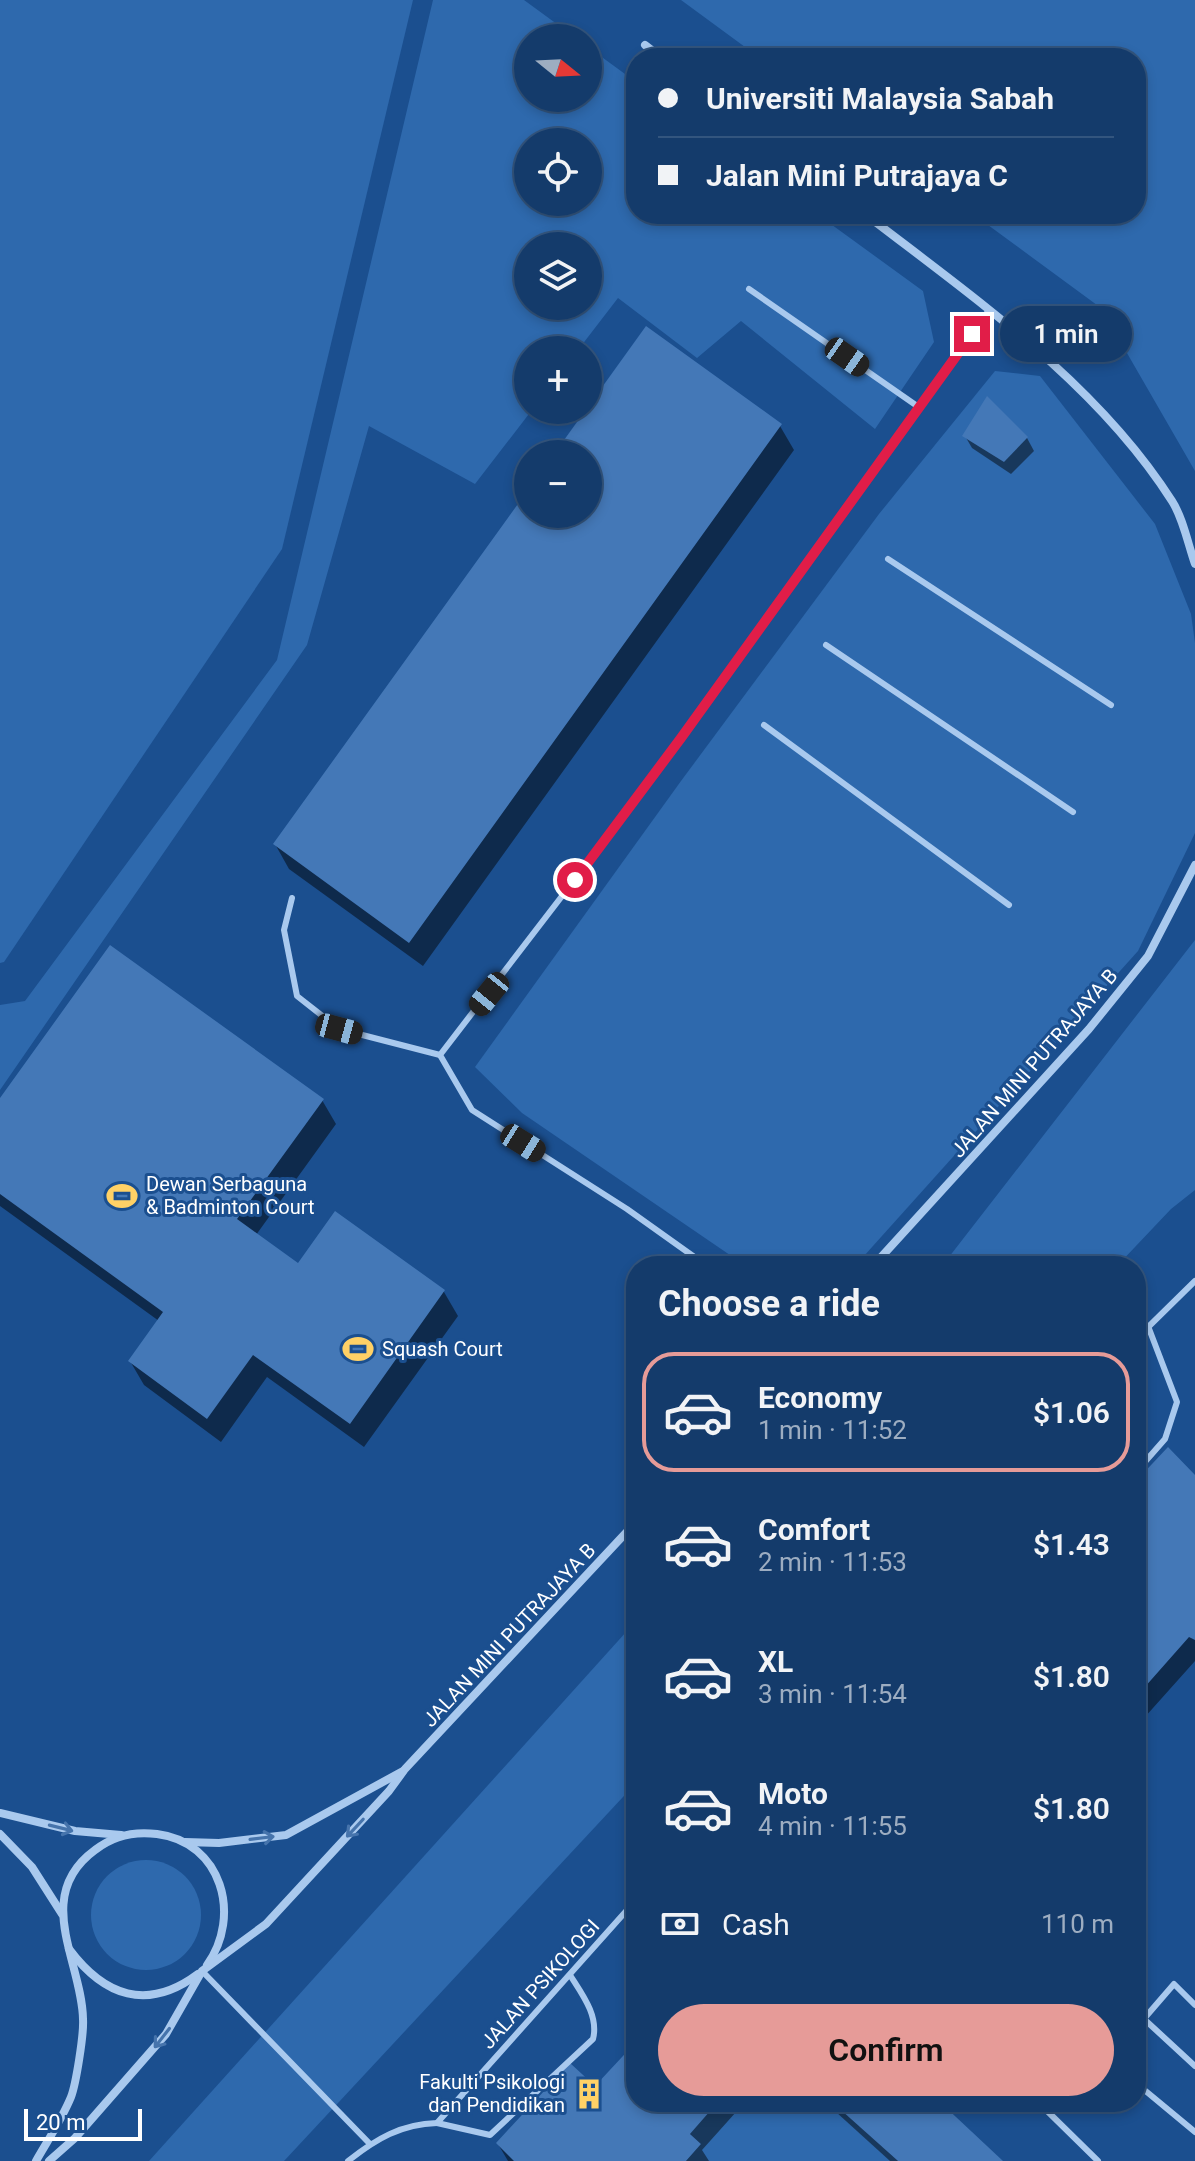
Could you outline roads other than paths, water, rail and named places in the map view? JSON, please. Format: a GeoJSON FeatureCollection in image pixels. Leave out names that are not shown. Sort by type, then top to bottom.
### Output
{"type":"FeatureCollection","features":[{"type":"Feature","properties":{"kind":"street"},"geometry":{"type":"LineString","coordinates":[[645,45],[649,48]]}},
{"type":"Feature","properties":{"kind":"street"},"geometry":{"type":"LineString","coordinates":[[878,224],[989,310],[1107,415],[1174,503],[1195,564]]}},
{"type":"Feature","properties":{"kind":"street","name":"JALAN MINI PUTRAJAYA B"},"geometry":{"type":"LineString","coordinates":[[882,1256],[1089,1029],[1148,956],[1195,865]]}},
{"type":"Feature","properties":{"kind":"street","name":"JALAN MINI PUTRAJAYA B"},"geometry":{"type":"LineString","coordinates":[[405,1769],[626,1533]]}},
{"type":"Feature","properties":{"kind":"street"},"geometry":{"type":"LineString","coordinates":[[0,1813],[75,1831],[123,1835],[144,1832],[185,1842],[219,1843],[286,1835],[405,1769]]}},
{"type":"Feature","properties":{"kind":"street"},"geometry":{"type":"LineString","coordinates":[[69,1949],[86,1972],[123,1993],[144,1996],[185,1984],[266,1924],[389,1791],[405,1769]]}},
{"type":"Feature","properties":{"kind":"street"},"geometry":{"type":"LineString","coordinates":[[0,1834],[32,1867],[63,1914]]}},
{"type":"Feature","properties":{"kind":"street"},"geometry":{"type":"LineString","coordinates":[[36,2161],[72,2095],[83,2019],[63,1914],[66,1893],[80,1865],[104,1843],[123,1835]]}},
{"type":"Feature","properties":{"kind":"street"},"geometry":{"type":"LineString","coordinates":[[49,2161],[75,2138],[166,2034],[215,1954],[223,1934],[226,1913],[223,1892],[215,1872],[185,1842]]}},
{"type":"Feature","properties":{"kind":"lane"},"geometry":{"type":"LineString","coordinates":[[749,289],[920,408]]}},
{"type":"Feature","properties":{"kind":"lane"},"geometry":{"type":"LineString","coordinates":[[440,1055],[645,788],[989,310]]}},
{"type":"Feature","properties":{"kind":"lane"},"geometry":{"type":"LineString","coordinates":[[888,559],[1111,705]]}},
{"type":"Feature","properties":{"kind":"lane"},"geometry":{"type":"LineString","coordinates":[[826,645],[1073,812]]}},
{"type":"Feature","properties":{"kind":"lane"},"geometry":{"type":"LineString","coordinates":[[764,725],[1009,905]]}},
{"type":"Feature","properties":{"kind":"lane"},"geometry":{"type":"LineString","coordinates":[[292,898],[284,930],[297,996],[339,1029],[440,1055],[472,1110],[627,1209],[693,1256]]}},
{"type":"Feature","properties":{"kind":"lane"},"geometry":{"type":"LineString","coordinates":[[1146,1461],[1165,1439],[1177,1402],[1148,1326],[1195,1281]]}},
{"type":"Feature","properties":{"kind":"lane","name":"JALAN PSIKOLOGI"},"geometry":{"type":"LineString","coordinates":[[437,2123],[626,1911]]}},
{"type":"Feature","properties":{"kind":"lane"},"geometry":{"type":"LineString","coordinates":[[202,1971],[370,2144]]}},
{"type":"Feature","properties":{"kind":"lane"},"geometry":{"type":"LineString","coordinates":[[348,2161],[370,2144],[397,2129],[414,2124],[437,2123],[490,2135],[593,2039],[594,2025],[585,1998],[570,1975]]}},
{"type":"Feature","properties":{"kind":"lane"},"geometry":{"type":"LineString","coordinates":[[1146,2017],[1174,1984],[1195,2005]]}},
{"type":"Feature","properties":{"kind":"lane"},"geometry":{"type":"LineString","coordinates":[[1146,2021],[1195,2066]]}},
{"type":"Feature","properties":{"kind":"lane"},"geometry":{"type":"LineString","coordinates":[[1146,2091],[1195,2132]]}},
{"type":"Feature","properties":{"kind":"lane"},"geometry":{"type":"LineString","coordinates":[[1048,2112],[1098,2161]]}},
{"type":"Feature","properties":{"kind":"place","name":"Dewan Serbaguna & Badminton Court"},"geometry":{"type":"Point","coordinates":[122,1196]}},
{"type":"Feature","properties":{"kind":"place","name":"Squash Court"},"geometry":{"type":"Point","coordinates":[358,1349]}},
{"type":"Feature","properties":{"kind":"place","name":"Fakulti Psikologi dan Pendidikan"},"geometry":{"type":"Point","coordinates":[589,2094]}}]}
